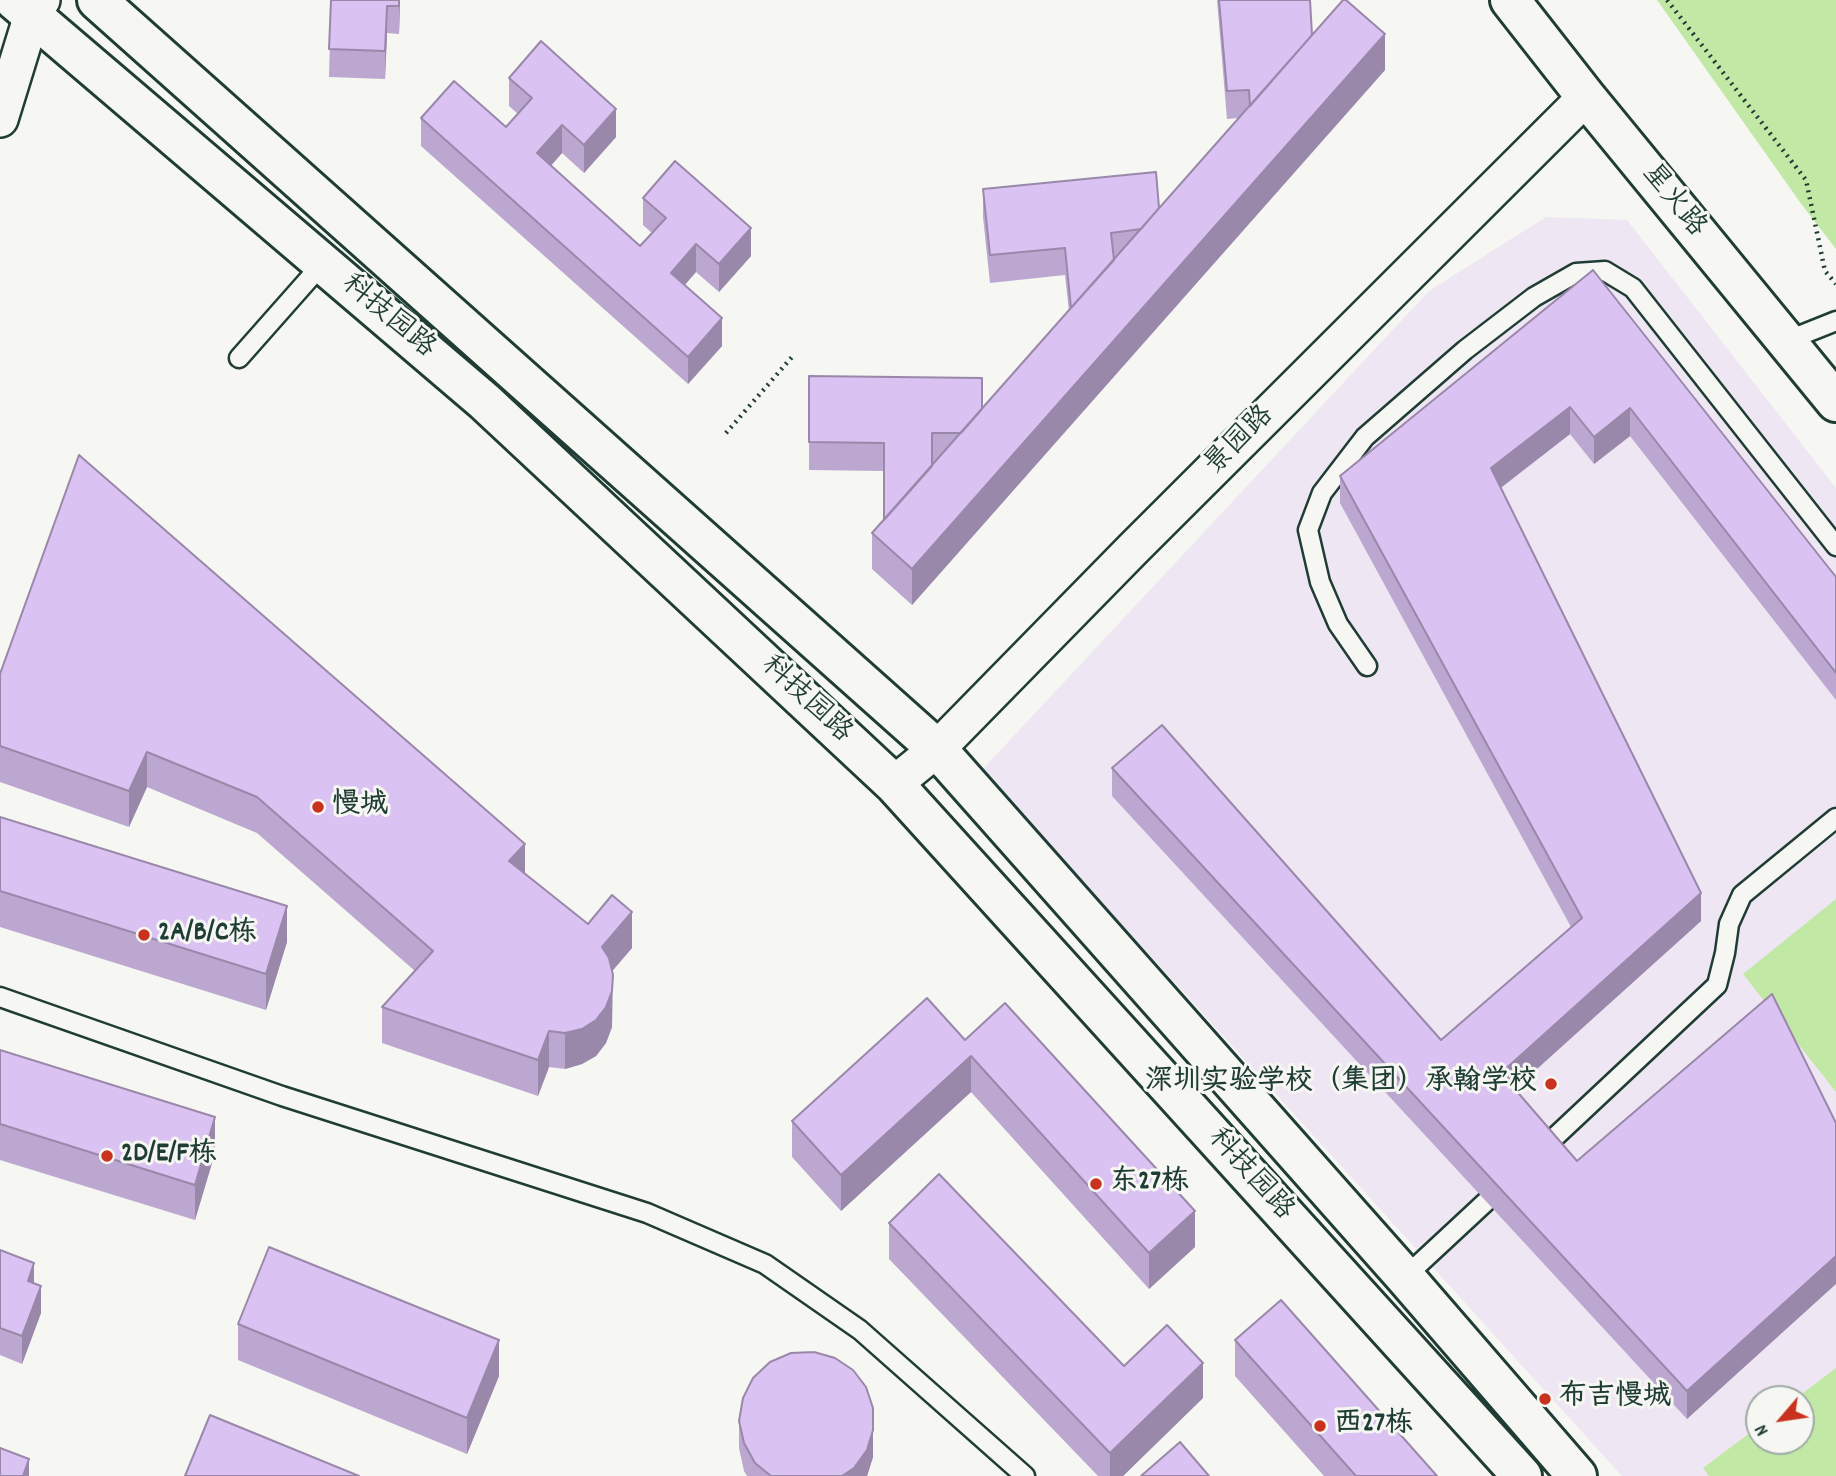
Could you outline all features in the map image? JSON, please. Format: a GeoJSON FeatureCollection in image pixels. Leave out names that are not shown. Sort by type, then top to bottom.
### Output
{"type":"FeatureCollection","features":[{"type":"Feature","properties":{"kind":"main road","name":"科技园路"},"geometry":{"type":"LineString","coordinates":[[97,0],[937,750],[1405,1277],[1577,1476]]}},
{"type":"Feature","properties":{"kind":"main road","name":"星火路"},"geometry":{"type":"LineString","coordinates":[[1510,0],[1836,402]]}},
{"type":"Feature","properties":{"kind":"main road","name":"科技园路"},"geometry":{"type":"LineString","coordinates":[[30,5],[484,401],[894,785],[1522,1476]]}},
{"type":"Feature","properties":{"kind":"street"},"geometry":{"type":"LineString","coordinates":[[0,119],[30,5]]}},
{"type":"Feature","properties":{"kind":"street","name":"景园路"},"geometry":{"type":"LineString","coordinates":[[894,785],[937,750],[1134,548],[1586,97]]}},
{"type":"Feature","properties":{"kind":"lane"},"geometry":{"type":"LineString","coordinates":[[239,358],[323,263]]}},
{"type":"Feature","properties":{"kind":"lane"},"geometry":{"type":"LineString","coordinates":[[1367,666],[1338,624],[1320,582],[1308,530],[1322,492],[1365,437],[1465,350],[1534,297],[1576,273],[1605,271],[1633,288],[1836,546]]}},
{"type":"Feature","properties":{"kind":"lane"},"geometry":{"type":"LineString","coordinates":[[1786,341],[1836,321]]}},
{"type":"Feature","properties":{"kind":"lane"},"geometry":{"type":"LineString","coordinates":[[1405,1277],[1717,985],[1729,924],[1742,895],[1836,818]]}},
{"type":"Feature","properties":{"kind":"lane"},"geometry":{"type":"LineString","coordinates":[[0,997],[282,1096],[647,1213],[765,1264],[860,1331],[1025,1476]]}},
{"type":"Feature","properties":{"kind":"path"},"geometry":{"type":"LineString","coordinates":[[1667,0],[1806,180],[1825,271],[1836,284]]}},
{"type":"Feature","properties":{"kind":"path"},"geometry":{"type":"LineString","coordinates":[[726,433],[792,357]]}},
{"type":"Feature","properties":{"kind":"shaded area","name":"深圳实验学校（集团）承翰学校"},"geometry":{"type":"Polygon","coordinates":[[[1546,217],[1627,220],[1836,488],[1836,1476],[1622,1476],[982,770],[1429,291],[1546,217]]]}},
{"type":"Feature","properties":{"kind":"green space"},"geometry":{"type":"Polygon","coordinates":[[[1657,0],[1836,0],[1836,249],[1802,205],[1657,0]]]}},
{"type":"Feature","properties":{"kind":"green space"},"geometry":{"type":"Polygon","coordinates":[[[1836,899],[1836,1092],[1743,974],[1836,899]]]}},
{"type":"Feature","properties":{"kind":"green space"},"geometry":{"type":"Polygon","coordinates":[[[1836,1368],[1836,1476],[1709,1476],[1703,1468],[1745,1436],[1745,1455],[1815,1455],[1814,1385],[1836,1368]]]}},
{"type":"Feature","properties":{"kind":"building"},"geometry":{"type":"Polygon","coordinates":[[[331,0],[399,0],[399,6],[387,6],[385,51],[329,49],[331,0]]]}},
{"type":"Feature","properties":{"kind":"building"},"geometry":{"type":"Polygon","coordinates":[[[1219,0],[1310,0],[1312,35],[1250,106],[1249,90],[1227,91],[1219,0]]]}},
{"type":"Feature","properties":{"kind":"building"},"geometry":{"type":"Polygon","coordinates":[[[1343,0],[1385,34],[912,569],[872,533],[1343,0]]]}},
{"type":"Feature","properties":{"kind":"building"},"geometry":{"type":"Polygon","coordinates":[[[541,41],[616,109],[584,145],[562,125],[537,153],[640,246],[666,218],[643,198],[675,161],[751,228],[719,264],[696,244],[671,273],[722,318],[688,357],[421,118],[454,81],[506,127],[532,98],[509,78],[541,41]]]}},
{"type":"Feature","properties":{"kind":"building"},"geometry":{"type":"Polygon","coordinates":[[[1156,172],[1159,208],[1141,229],[1111,233],[1114,260],[1071,308],[1065,248],[990,255],[983,189],[1156,172]]]}},
{"type":"Feature","properties":{"kind":"building"},"geometry":{"type":"Polygon","coordinates":[[[1593,270],[1836,577],[1836,673],[1630,408],[1594,437],[1570,407],[1491,468],[1701,893],[1501,1073],[1577,1161],[1772,994],[1836,1123],[1836,1256],[1687,1391],[1112,768],[1162,725],[1441,1040],[1582,918],[1340,476],[1593,270]]]}},
{"type":"Feature","properties":{"kind":"building"},"geometry":{"type":"Polygon","coordinates":[[[809,376],[982,378],[982,409],[961,433],[932,433],[932,466],[884,520],[884,443],[809,442],[809,376]]]}},
{"type":"Feature","properties":{"kind":"building","name":"慢城"},"geometry":{"type":"Polygon","coordinates":[[[79,455],[525,844],[509,861],[588,924],[612,895],[632,912],[602,947],[609,958],[613,975],[612,991],[606,1007],[596,1020],[582,1029],[565,1033],[549,1031],[538,1060],[382,1007],[433,951],[257,797],[147,752],[129,791],[0,746],[0,674],[79,455]]]}},
{"type":"Feature","properties":{"kind":"building"},"geometry":{"type":"Polygon","coordinates":[[[0,817],[287,906],[266,974],[0,891],[0,817]]]}},
{"type":"Feature","properties":{"kind":"building"},"geometry":{"type":"Polygon","coordinates":[[[927,998],[965,1040],[1005,1003],[1195,1211],[1149,1253],[971,1056],[841,1175],[792,1121],[927,998]]]}},
{"type":"Feature","properties":{"kind":"building"},"geometry":{"type":"Polygon","coordinates":[[[0,1050],[215,1117],[195,1185],[0,1124],[0,1050]]]}},
{"type":"Feature","properties":{"kind":"building"},"geometry":{"type":"Polygon","coordinates":[[[939,1174],[1124,1366],[1167,1325],[1203,1363],[1110,1453],[889,1223],[939,1174]]]}},
{"type":"Feature","properties":{"kind":"building"},"geometry":{"type":"Polygon","coordinates":[[[269,1247],[499,1340],[467,1418],[238,1324],[269,1247]]]}},
{"type":"Feature","properties":{"kind":"building"},"geometry":{"type":"Polygon","coordinates":[[[0,1250],[34,1263],[28,1281],[41,1286],[22,1336],[0,1328],[0,1250]]]}},
{"type":"Feature","properties":{"kind":"building"},"geometry":{"type":"Polygon","coordinates":[[[1281,1300],[1437,1476],[1356,1476],[1235,1340],[1281,1300]]]}},
{"type":"Feature","properties":{"kind":"building"},"geometry":{"type":"Polygon","coordinates":[[[814,1352],[835,1358],[853,1370],[866,1387],[873,1408],[873,1430],[867,1450],[854,1468],[842,1476],[771,1476],[755,1463],[744,1443],[739,1421],[743,1398],[753,1378],[770,1362],[791,1353],[814,1352]]]}},
{"type":"Feature","properties":{"kind":"building"},"geometry":{"type":"Polygon","coordinates":[[[210,1415],[359,1476],[185,1476],[210,1415]]]}},
{"type":"Feature","properties":{"kind":"building"},"geometry":{"type":"Polygon","coordinates":[[[1180,1442],[1209,1476],[1141,1476],[1180,1442]]]}},
{"type":"Feature","properties":{"kind":"building"},"geometry":{"type":"Polygon","coordinates":[[[0,1448],[29,1459],[23,1476],[0,1476],[0,1448]]]}},
{"type":"Feature","properties":{"kind":"place","name":"慢城"},"geometry":{"type":"Point","coordinates":[318,807]}},
{"type":"Feature","properties":{"kind":"place","name":"2A/B/C栋"},"geometry":{"type":"Point","coordinates":[144,935]}},
{"type":"Feature","properties":{"kind":"place","name":"深圳实验学校（集团）承翰学校"},"geometry":{"type":"Point","coordinates":[1551,1084]}},
{"type":"Feature","properties":{"kind":"place","name":"2D/E/F栋"},"geometry":{"type":"Point","coordinates":[107,1156]}},
{"type":"Feature","properties":{"kind":"place","name":"东27栋"},"geometry":{"type":"Point","coordinates":[1096,1184]}},
{"type":"Feature","properties":{"kind":"place","name":"布吉慢城"},"geometry":{"type":"Point","coordinates":[1545,1399]}},
{"type":"Feature","properties":{"kind":"place","name":"西27栋"},"geometry":{"type":"Point","coordinates":[1320,1426]}}]}
